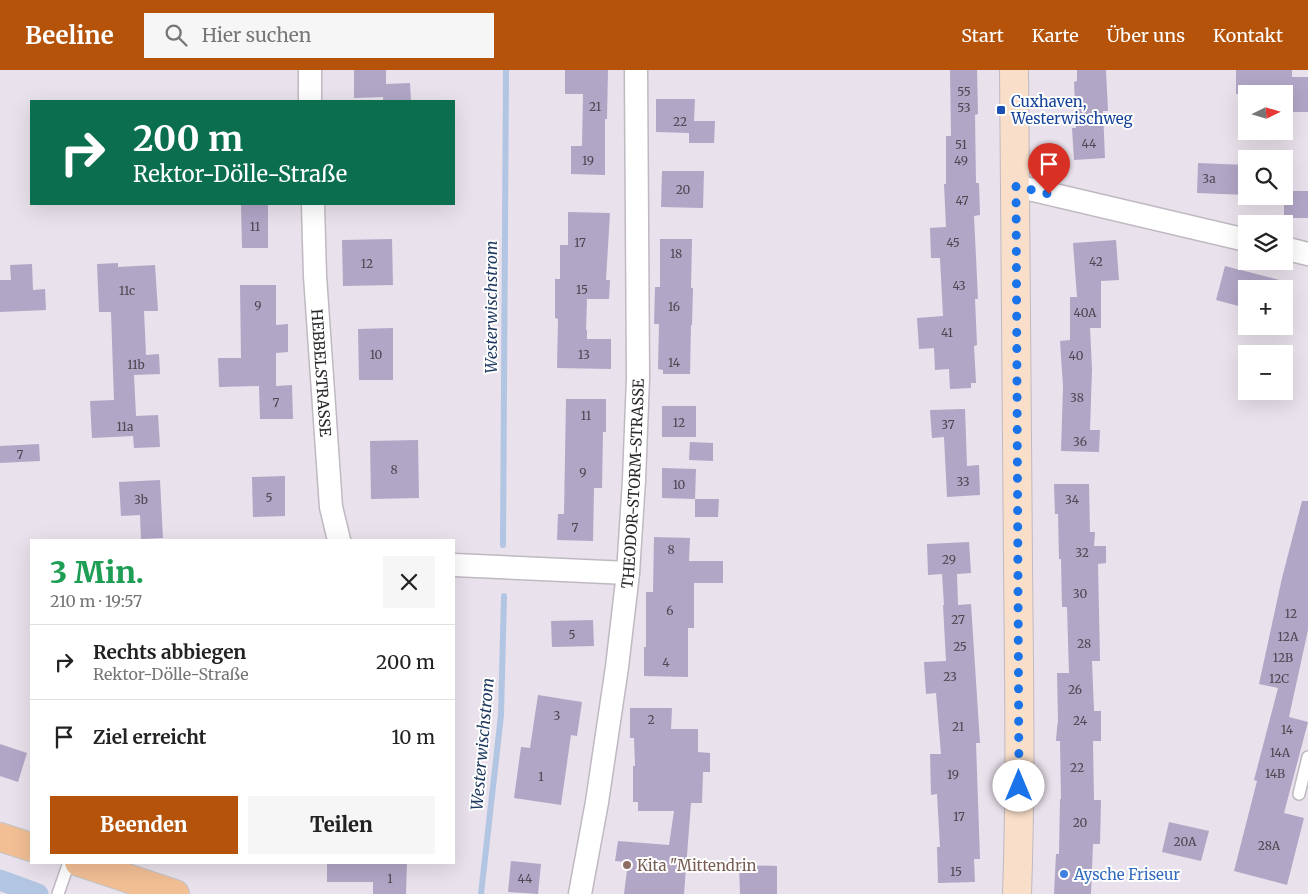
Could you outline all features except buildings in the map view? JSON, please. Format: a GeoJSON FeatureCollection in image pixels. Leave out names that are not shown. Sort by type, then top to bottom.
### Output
{"type":"FeatureCollection","features":[{"type":"Feature","properties":{"kind":"main road"},"geometry":{"type":"LineString","coordinates":[[0,837],[30,847]]}},
{"type":"Feature","properties":{"kind":"main road"},"geometry":{"type":"LineString","coordinates":[[85,864],[175,894]]}},
{"type":"Feature","properties":{"kind":"street"},"geometry":{"type":"LineString","coordinates":[[310,70],[310,100]]}},
{"type":"Feature","properties":{"kind":"street","name":"THEODOR-STORM-STRASSE"},"geometry":{"type":"LineString","coordinates":[[580,894],[597,802],[617,668],[628,574],[638,378],[636,70]]}},
{"type":"Feature","properties":{"kind":"street"},"geometry":{"type":"LineString","coordinates":[[1014,70],[1019,638],[1019,846],[1016,894]]}},
{"type":"Feature","properties":{"kind":"street"},"geometry":{"type":"LineString","coordinates":[[1016,186],[1238,238]]}},
{"type":"Feature","properties":{"kind":"street","name":"HEBBELSTRASSE"},"geometry":{"type":"LineString","coordinates":[[313,205],[316,285],[331,507],[339,539]]}},
{"type":"Feature","properties":{"kind":"street"},"geometry":{"type":"LineString","coordinates":[[1293,250],[1308,254]]}},
{"type":"Feature","properties":{"kind":"street"},"geometry":{"type":"LineString","coordinates":[[455,565],[628,574]]}},
{"type":"Feature","properties":{"kind":"lane"},"geometry":{"type":"LineString","coordinates":[[1299,794],[1308,757]]}},
{"type":"Feature","properties":{"kind":"lane"},"geometry":{"type":"LineString","coordinates":[[59,891],[69,864]]}},
{"type":"Feature","properties":{"kind":"waterway","name":"Westerwischstrom"},"geometry":{"type":"LineString","coordinates":[[503,545],[506,70]]}},
{"type":"Feature","properties":{"kind":"waterway","name":"Westerwischstrom"},"geometry":{"type":"LineString","coordinates":[[481,894],[501,715],[504,596]]}},
{"type":"Feature","properties":{"kind":"waterway"},"geometry":{"type":"LineString","coordinates":[[0,880],[38,894]]}},
{"type":"Feature","properties":{"kind":"place","name":"Cuxhaven, Westerwischweg"},"geometry":{"type":"Point","coordinates":[1001,110]}},
{"type":"Feature","properties":{"kind":"place","name":"Kita \"Mittendrin"},"geometry":{"type":"Point","coordinates":[627,865]}},
{"type":"Feature","properties":{"kind":"place","name":"Aysche Friseur"},"geometry":{"type":"Point","coordinates":[1064,874]}},
{"type":"Feature","properties":{"kind":"route"},"geometry":{"type":"LineString","coordinates":[[1019,786],[1016,186],[1049,194]]}}]}
